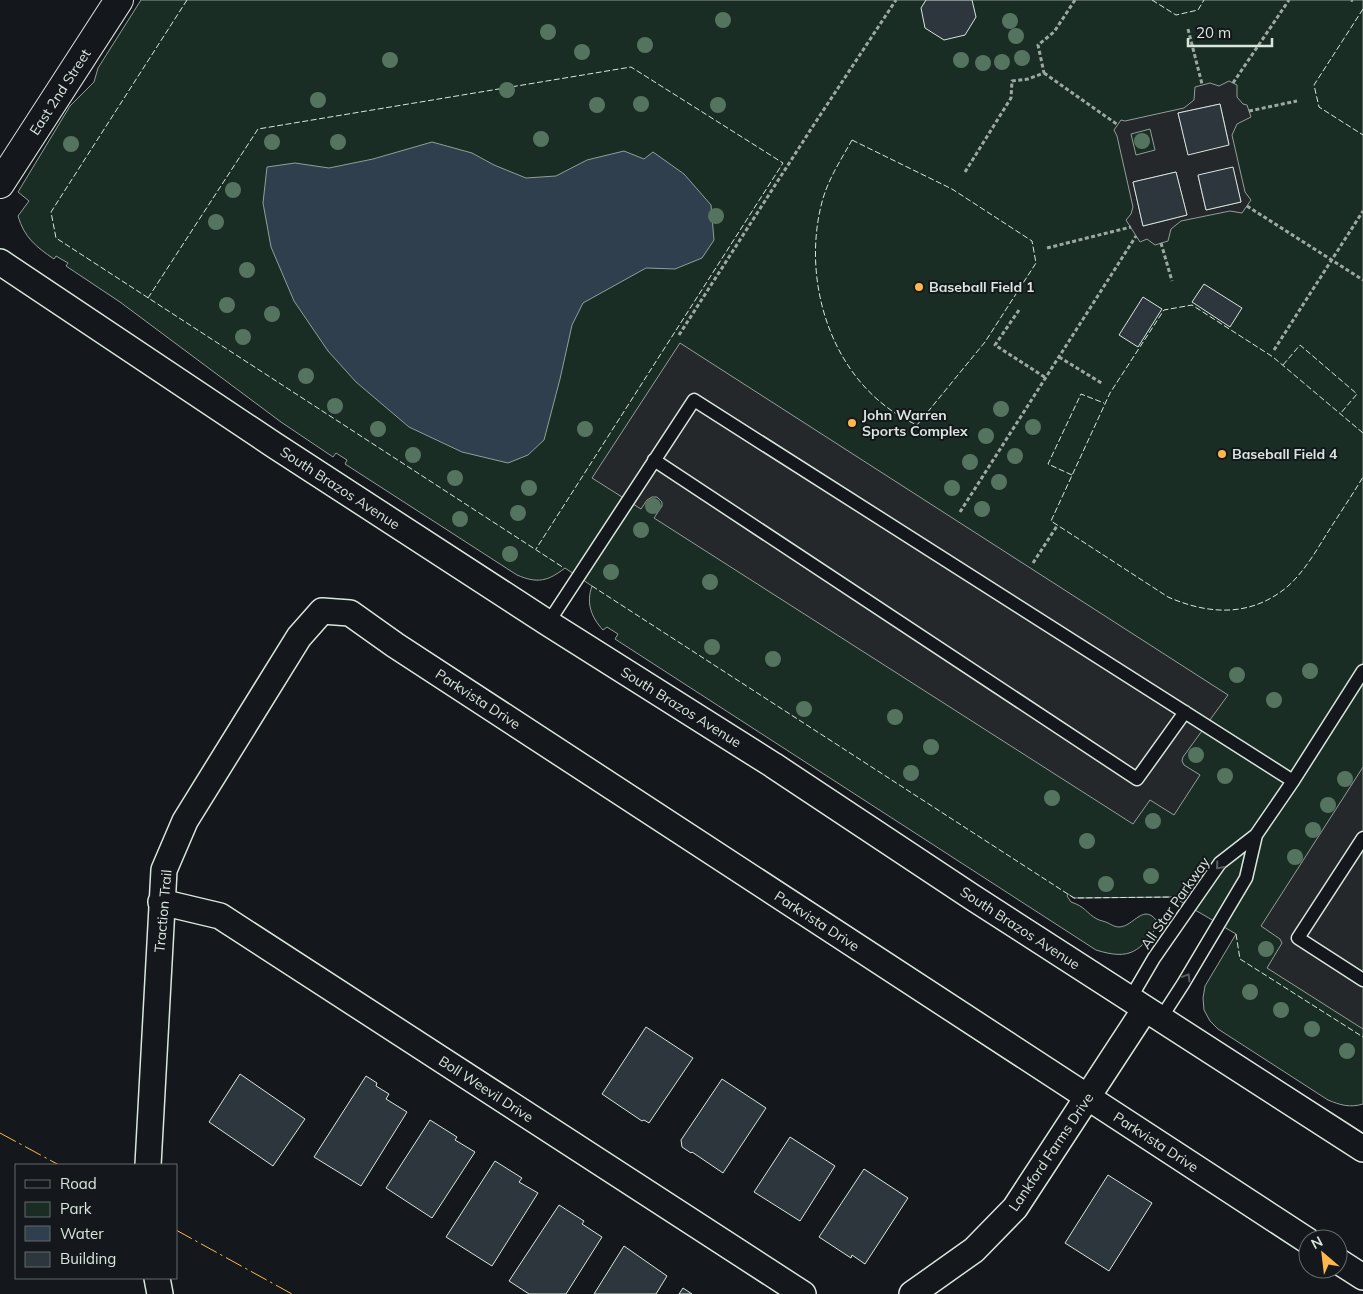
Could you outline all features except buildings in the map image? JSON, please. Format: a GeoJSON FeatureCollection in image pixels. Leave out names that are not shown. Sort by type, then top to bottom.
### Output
{"type":"FeatureCollection","features":[{"type":"Feature","properties":{"kind":"main road","name":"East 2nd Street"},"geometry":{"type":"LineString","coordinates":[[0,184],[119,0]]}},
{"type":"Feature","properties":{"kind":"street","name":"South Brazos Avenue"},"geometry":{"type":"LineString","coordinates":[[0,262],[274,445],[548,623],[773,765],[972,898],[1361,1145]]}},
{"type":"Feature","properties":{"kind":"street","name":"Traction Trail"},"geometry":{"type":"LineString","coordinates":[[148,1164],[164,870],[185,821],[299,637],[322,611]]}},
{"type":"Feature","properties":{"kind":"street","name":"Parkvista Drive"},"geometry":{"type":"LineString","coordinates":[[322,611],[350,613],[403,650],[1298,1234]]}},
{"type":"Feature","properties":{"kind":"street","name":"Boll Weevil Drive"},"geometry":{"type":"LineString","coordinates":[[161,902],[220,916],[803,1294]]}},
{"type":"Feature","properties":{"kind":"street","name":"Lankford Farms Drive"},"geometry":{"type":"LineString","coordinates":[[912,1294],[974,1250],[1015,1208],[1145,1009]]}},
{"type":"Feature","properties":{"kind":"street"},"geometry":{"type":"LineString","coordinates":[[1348,1267],[1363,1277]]}},
{"type":"Feature","properties":{"kind":"street"},"geometry":{"type":"LineString","coordinates":[[157,1279],[160,1294]]}},
{"type":"Feature","properties":{"kind":"lane"},"geometry":{"type":"LineString","coordinates":[[548,623],[694,400],[1293,781]]}},
{"type":"Feature","properties":{"kind":"lane"},"geometry":{"type":"LineString","coordinates":[[654,460],[1137,779],[1185,712]]}},
{"type":"Feature","properties":{"kind":"lane","name":"All Star Parkway"},"geometry":{"type":"LineString","coordinates":[[1145,1009],[1154,958],[1220,863],[1256,835],[1363,671]]}},
{"type":"Feature","properties":{"kind":"lane","name":"All Star Parkway"},"geometry":{"type":"LineString","coordinates":[[1145,1009],[1184,984],[1246,878],[1256,835]]}},
{"type":"Feature","properties":{"kind":"lane"},"geometry":{"type":"LineString","coordinates":[[1363,838],[1298,938],[1363,980]]}},
{"type":"Feature","properties":{"kind":"path"},"geometry":{"type":"LineString","coordinates":[[679,335],[812,126],[896,0]]}},
{"type":"Feature","properties":{"kind":"path"},"geometry":{"type":"LineString","coordinates":[[1074,0],[1054,32],[1038,45],[1044,72],[1118,125]]}},
{"type":"Feature","properties":{"kind":"path"},"geometry":{"type":"LineString","coordinates":[[1233,83],[1289,0]]}},
{"type":"Feature","properties":{"kind":"path"},"geometry":{"type":"LineString","coordinates":[[1188,29],[1202,84]]}},
{"type":"Feature","properties":{"kind":"path"},"geometry":{"type":"LineString","coordinates":[[965,172],[1011,98],[1012,81],[1028,80],[1044,72]]}},
{"type":"Feature","properties":{"kind":"path"},"geometry":{"type":"LineString","coordinates":[[1249,111],[1297,101]]}},
{"type":"Feature","properties":{"kind":"path"},"geometry":{"type":"LineString","coordinates":[[1247,206],[1363,280]]}},
{"type":"Feature","properties":{"kind":"path"},"geometry":{"type":"LineString","coordinates":[[1274,350],[1363,211]]}},
{"type":"Feature","properties":{"kind":"path"},"geometry":{"type":"LineString","coordinates":[[1047,248],[1131,227]]}},
{"type":"Feature","properties":{"kind":"path"},"geometry":{"type":"LineString","coordinates":[[960,512],[1136,236]]}},
{"type":"Feature","properties":{"kind":"path"},"geometry":{"type":"LineString","coordinates":[[1162,243],[1172,281]]}},
{"type":"Feature","properties":{"kind":"path"},"geometry":{"type":"LineString","coordinates":[[1018,310],[996,345],[1046,378]]}},
{"type":"Feature","properties":{"kind":"path"},"geometry":{"type":"LineString","coordinates":[[1059,357],[1103,384]]}},
{"type":"Feature","properties":{"kind":"path"},"geometry":{"type":"LineString","coordinates":[[1033,563],[1057,526]]}},
{"type":"Feature","properties":{"kind":"green space","name":"John Warren Sports Complex"},"geometry":{"type":"Polygon","coordinates":[[[141,0],[1363,0],[1363,1104],[1345,1105],[1328,1100],[1218,1029],[1210,1021],[1204,1010],[1205,986],[1236,934],[1173,897],[1074,898],[1068,894],[1067,896],[1071,902],[1080,906],[1093,917],[1115,926],[1124,926],[1144,914],[1154,917],[1159,924],[1146,941],[1134,951],[1118,954],[1096,950],[615,639],[618,634],[607,627],[603,630],[595,620],[590,604],[592,586],[565,568],[553,576],[542,580],[531,580],[517,575],[345,464],[347,460],[336,453],[333,457],[281,422],[120,302],[66,266],[68,263],[56,256],[54,259],[36,246],[27,236],[18,216],[29,201],[18,192],[70,106],[94,82],[98,68],[141,0]]]}},
{"type":"Feature","properties":{"kind":"shaded area"},"geometry":{"type":"Polygon","coordinates":[[[1229,81],[1237,85],[1237,97],[1243,104],[1247,105],[1251,117],[1237,124],[1232,135],[1245,192],[1251,200],[1242,213],[1230,211],[1181,221],[1171,229],[1168,241],[1155,245],[1147,239],[1140,242],[1126,220],[1131,214],[1133,207],[1114,130],[1121,120],[1125,121],[1184,108],[1194,100],[1195,87],[1210,83],[1219,86],[1229,81]],[[1220,104],[1178,113],[1188,154],[1229,144],[1220,104]],[[1150,129],[1131,134],[1136,155],[1155,150],[1150,129]],[[1233,168],[1198,176],[1206,210],[1241,202],[1233,168]],[[1176,172],[1133,182],[1143,226],[1187,215],[1176,172]]]}},
{"type":"Feature","properties":{"kind":"shaded area"},"geometry":{"type":"Polygon","coordinates":[[[680,343],[1228,695],[1183,757],[1184,765],[1200,775],[1174,815],[1150,800],[1133,824],[654,518],[662,506],[662,502],[657,497],[647,500],[641,509],[592,478],[680,343]]]}},
{"type":"Feature","properties":{"kind":"shaded area"},"geometry":{"type":"Polygon","coordinates":[[[1363,767],[1363,1029],[1267,968],[1282,943],[1280,939],[1261,926],[1363,767]]]}},
{"type":"Feature","properties":{"kind":"water"},"geometry":{"type":"Polygon","coordinates":[[[432,142],[472,153],[494,165],[526,178],[556,176],[587,160],[624,151],[644,159],[653,152],[684,174],[711,205],[714,240],[702,258],[675,269],[646,268],[583,303],[572,325],[544,440],[528,455],[508,463],[462,452],[409,427],[356,382],[328,351],[294,301],[271,247],[263,203],[267,167],[295,163],[329,168],[373,159],[432,142]]]}},
{"type":"Feature","properties":{"kind":"fence"},"geometry":{"type":"LineString","coordinates":[[187,0],[51,212],[56,238],[564,568]]}},
{"type":"Feature","properties":{"kind":"fence"},"geometry":{"type":"LineString","coordinates":[[1152,0],[1176,15],[1198,10],[1204,0]]}},
{"type":"Feature","properties":{"kind":"fence"},"geometry":{"type":"LineString","coordinates":[[1363,9],[1314,85],[1319,107],[1363,135]]}},
{"type":"Feature","properties":{"kind":"fence"},"geometry":{"type":"LineString","coordinates":[[148,298],[258,129],[631,67],[783,163],[536,549]]}},
{"type":"Feature","properties":{"kind":"fence"},"geometry":{"type":"LineString","coordinates":[[852,140],[952,189],[1032,241],[1036,263],[985,342],[917,425],[888,408],[864,386],[845,360],[830,331],[821,299],[816,267],[816,234],[822,202],[831,178],[852,140]]}},
{"type":"Feature","properties":{"kind":"fence"},"geometry":{"type":"LineString","coordinates":[[1363,433],[1273,357],[1192,305],[1164,310],[1110,393],[1051,521],[1168,597],[1183,603],[1214,610],[1244,608],[1259,604],[1273,597],[1298,576],[1313,556],[1363,477]]}},
{"type":"Feature","properties":{"kind":"fence"},"geometry":{"type":"LineString","coordinates":[[1283,365],[1300,345],[1357,394],[1340,414]]}},
{"type":"Feature","properties":{"kind":"fence"},"geometry":{"type":"LineString","coordinates":[[1072,475],[1048,464],[1081,394],[1104,403]]}},
{"type":"Feature","properties":{"kind":"fence"},"geometry":{"type":"LineString","coordinates":[[592,586],[1074,898],[1173,897]]}},
{"type":"Feature","properties":{"kind":"fence"},"geometry":{"type":"LineString","coordinates":[[1236,934],[1240,959],[1363,1037]]}},
{"type":"Feature","properties":{"kind":"power"},"geometry":{"type":"LineString","coordinates":[[0,1133],[57,1164]]}},
{"type":"Feature","properties":{"kind":"power"},"geometry":{"type":"LineString","coordinates":[[178,1231],[292,1294]]}},
{"type":"Feature","properties":{"kind":"place","name":"Baseball Field 1"},"geometry":{"type":"Point","coordinates":[919,287]}},
{"type":"Feature","properties":{"kind":"place","name":"John Warren Sports Complex"},"geometry":{"type":"Point","coordinates":[852,423]}},
{"type":"Feature","properties":{"kind":"place","name":"Baseball Field 4"},"geometry":{"type":"Point","coordinates":[1222,454]}}]}
